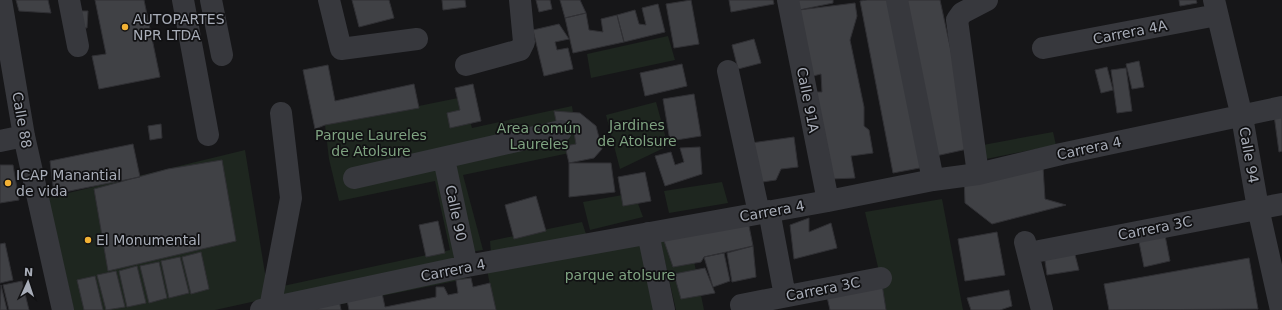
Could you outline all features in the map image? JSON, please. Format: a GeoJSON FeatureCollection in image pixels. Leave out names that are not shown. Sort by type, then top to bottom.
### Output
{"type":"FeatureCollection","features":[{"type":"Feature","properties":{"kind":"street","name":"Calle 88"},"geometry":{"type":"LineString","coordinates":[[1,0],[24,136],[63,310]]}},
{"type":"Feature","properties":{"kind":"street"},"geometry":{"type":"LineString","coordinates":[[69,0],[78,46]]}},
{"type":"Feature","properties":{"kind":"street"},"geometry":{"type":"LineString","coordinates":[[183,0],[208,135]]}},
{"type":"Feature","properties":{"kind":"street"},"geometry":{"type":"LineString","coordinates":[[211,0],[222,55]]}},
{"type":"Feature","properties":{"kind":"street"},"geometry":{"type":"LineString","coordinates":[[329,0],[341,49],[417,39]]}},
{"type":"Feature","properties":{"kind":"street"},"geometry":{"type":"LineString","coordinates":[[466,64],[520,50],[524,42],[520,0]]}},
{"type":"Feature","properties":{"kind":"street","name":"Calle 91A"},"geometry":{"type":"LineString","coordinates":[[788,0],[828,201]]}},
{"type":"Feature","properties":{"kind":"street"},"geometry":{"type":"LineString","coordinates":[[897,0],[933,180]]}},
{"type":"Feature","properties":{"kind":"street"},"geometry":{"type":"LineString","coordinates":[[978,174],[957,20],[962,13],[987,0]]}},
{"type":"Feature","properties":{"kind":"street","name":"Carrera 4A"},"geometry":{"type":"LineString","coordinates":[[1043,48],[1216,8]]}},
{"type":"Feature","properties":{"kind":"street","name":"Calle 94"},"geometry":{"type":"LineString","coordinates":[[1216,8],[1242,116],[1258,208],[1281,310]]}},
{"type":"Feature","properties":{"kind":"street"},"geometry":{"type":"LineString","coordinates":[[728,71],[785,296]]}},
{"type":"Feature","properties":{"kind":"street","name":"Carrera 4"},"geometry":{"type":"LineString","coordinates":[[265,309],[467,266],[828,201],[933,180],[978,174],[1061,154],[1282,107]]}},
{"type":"Feature","properties":{"kind":"street"},"geometry":{"type":"LineString","coordinates":[[265,309],[291,198],[281,113]]}},
{"type":"Feature","properties":{"kind":"street"},"geometry":{"type":"LineString","coordinates":[[354,178],[444,159],[561,131]]}},
{"type":"Feature","properties":{"kind":"street"},"geometry":{"type":"LineString","coordinates":[[0,141],[24,136]]}},
{"type":"Feature","properties":{"kind":"street","name":"Calle 90"},"geometry":{"type":"LineString","coordinates":[[444,159],[467,266]]}},
{"type":"Feature","properties":{"kind":"street","name":"Carrera 3C"},"geometry":{"type":"LineString","coordinates":[[1042,310],[1027,247],[1282,204]]}},
{"type":"Feature","properties":{"kind":"street"},"geometry":{"type":"LineString","coordinates":[[648,233],[664,310]]}},
{"type":"Feature","properties":{"kind":"street","name":"Carrera 3C"},"geometry":{"type":"LineString","coordinates":[[741,305],[881,278]]}},
{"type":"Feature","properties":{"kind":"green space"},"geometry":{"type":"Polygon","coordinates":[[[668,36],[675,60],[591,78],[587,54],[668,36]]]}},
{"type":"Feature","properties":{"kind":"green space"},"geometry":{"type":"Polygon","coordinates":[[[463,97],[472,128],[572,106],[579,151],[463,175],[483,250],[457,254],[465,279],[313,310],[270,310],[283,286],[450,250],[435,181],[339,201],[329,159],[325,125],[463,97]]]}},
{"type":"Feature","properties":{"kind":"green space","name":"Jardines de Atolsure"},"geometry":{"type":"Polygon","coordinates":[[[656,102],[668,146],[620,169],[606,115],[656,102]]]}},
{"type":"Feature","properties":{"kind":"green space"},"geometry":{"type":"Polygon","coordinates":[[[1053,132],[1056,145],[986,159],[983,145],[1053,132]]]}},
{"type":"Feature","properties":{"kind":"green space"},"geometry":{"type":"Polygon","coordinates":[[[245,150],[269,298],[215,310],[74,310],[48,198],[245,150]]]}},
{"type":"Feature","properties":{"kind":"green space"},"geometry":{"type":"Polygon","coordinates":[[[722,182],[728,203],[669,213],[664,191],[722,182]]]}},
{"type":"Feature","properties":{"kind":"green space"},"geometry":{"type":"Polygon","coordinates":[[[634,193],[643,217],[590,230],[583,202],[634,193]]]}},
{"type":"Feature","properties":{"kind":"green space"},"geometry":{"type":"Polygon","coordinates":[[[942,199],[963,310],[886,310],[882,284],[865,212],[942,199]]]}},
{"type":"Feature","properties":{"kind":"green space"},"geometry":{"type":"Polygon","coordinates":[[[582,222],[587,237],[491,253],[490,241],[582,222]]]}},
{"type":"Feature","properties":{"kind":"green space"},"geometry":{"type":"Polygon","coordinates":[[[658,231],[689,237],[704,310],[676,310],[658,231]]]}},
{"type":"Feature","properties":{"kind":"green space","name":"parque atolsure"},"geometry":{"type":"Polygon","coordinates":[[[647,235],[662,310],[495,310],[486,265],[647,235]]]}},
{"type":"Feature","properties":{"kind":"building"},"geometry":{"type":"Polygon","coordinates":[[[16,0],[48,0],[51,13],[19,11],[16,0]]]}},
{"type":"Feature","properties":{"kind":"building","name":"AUTOPARTES NPR LTDA"},"geometry":{"type":"Polygon","coordinates":[[[95,0],[144,0],[160,77],[99,89],[92,56],[106,54],[95,0]]]}},
{"type":"Feature","properties":{"kind":"building"},"geometry":{"type":"Polygon","coordinates":[[[352,0],[389,0],[394,18],[359,27],[352,0]]]}},
{"type":"Feature","properties":{"kind":"building"},"geometry":{"type":"Polygon","coordinates":[[[442,0],[465,0],[466,7],[443,10],[442,0]]]}},
{"type":"Feature","properties":{"kind":"building"},"geometry":{"type":"Polygon","coordinates":[[[536,0],[550,0],[552,9],[539,12],[536,0]]]}},
{"type":"Feature","properties":{"kind":"building"},"geometry":{"type":"Polygon","coordinates":[[[560,0],[580,0],[586,13],[565,18],[560,0]]]}},
{"type":"Feature","properties":{"kind":"building"},"geometry":{"type":"Polygon","coordinates":[[[691,0],[699,44],[674,48],[666,4],[691,0]]]}},
{"type":"Feature","properties":{"kind":"building"},"geometry":{"type":"Polygon","coordinates":[[[729,0],[773,0],[774,4],[731,12],[729,0]]]}},
{"type":"Feature","properties":{"kind":"building"},"geometry":{"type":"Polygon","coordinates":[[[791,0],[833,0],[833,3],[799,10],[791,0]]]}},
{"type":"Feature","properties":{"kind":"building"},"geometry":{"type":"Polygon","coordinates":[[[893,0],[925,167],[893,173],[860,1],[893,0]]]}},
{"type":"Feature","properties":{"kind":"building"},"geometry":{"type":"Polygon","coordinates":[[[902,0],[940,0],[972,148],[931,157],[902,0]]]}},
{"type":"Feature","properties":{"kind":"building"},"geometry":{"type":"Polygon","coordinates":[[[1179,0],[1196,0],[1197,3],[1180,6],[1179,0]]]}},
{"type":"Feature","properties":{"kind":"building"},"geometry":{"type":"Polygon","coordinates":[[[855,3],[857,16],[850,40],[864,107],[864,126],[869,130],[873,153],[851,156],[855,178],[831,179],[810,92],[822,92],[821,74],[809,77],[799,10],[855,3]]]}},
{"type":"Feature","properties":{"kind":"building"},"geometry":{"type":"Polygon","coordinates":[[[658,4],[665,32],[624,42],[617,15],[635,10],[639,24],[646,25],[642,8],[658,4]]]}},
{"type":"Feature","properties":{"kind":"building"},"geometry":{"type":"Polygon","coordinates":[[[79,11],[88,11],[87,28],[79,27],[79,11]]]}},
{"type":"Feature","properties":{"kind":"building"},"geometry":{"type":"Polygon","coordinates":[[[586,13],[589,30],[603,32],[601,19],[617,15],[624,42],[573,53],[565,18],[586,13]]]}},
{"type":"Feature","properties":{"kind":"building"},"geometry":{"type":"Polygon","coordinates":[[[559,24],[569,39],[555,42],[557,50],[568,48],[573,69],[544,76],[533,30],[559,24]]]}},
{"type":"Feature","properties":{"kind":"building"},"geometry":{"type":"Polygon","coordinates":[[[754,39],[761,63],[738,69],[732,45],[754,39]]]}},
{"type":"Feature","properties":{"kind":"building"},"geometry":{"type":"Polygon","coordinates":[[[1139,61],[1144,87],[1132,89],[1126,64],[1139,61]]]}},
{"type":"Feature","properties":{"kind":"building"},"geometry":{"type":"Polygon","coordinates":[[[682,64],[687,86],[645,96],[640,73],[682,64]]]}},
{"type":"Feature","properties":{"kind":"building"},"geometry":{"type":"Polygon","coordinates":[[[328,65],[335,101],[414,84],[419,108],[325,125],[315,129],[303,70],[328,65]]]}},
{"type":"Feature","properties":{"kind":"building"},"geometry":{"type":"Polygon","coordinates":[[[1107,67],[1113,90],[1101,93],[1095,70],[1107,67]]]}},
{"type":"Feature","properties":{"kind":"building"},"geometry":{"type":"Polygon","coordinates":[[[1126,68],[1132,111],[1117,113],[1111,70],[1126,68]]]}},
{"type":"Feature","properties":{"kind":"building"},"geometry":{"type":"Polygon","coordinates":[[[473,84],[481,121],[450,128],[447,113],[460,110],[455,88],[473,84]]]}},
{"type":"Feature","properties":{"kind":"building"},"geometry":{"type":"Polygon","coordinates":[[[694,94],[701,136],[670,141],[663,99],[694,94]]]}},
{"type":"Feature","properties":{"kind":"building"},"geometry":{"type":"Polygon","coordinates":[[[554,111],[580,113],[596,126],[602,149],[594,158],[569,163],[565,146],[576,144],[573,127],[558,130],[554,111]]]}},
{"type":"Feature","properties":{"kind":"building"},"geometry":{"type":"Polygon","coordinates":[[[1282,114],[1282,151],[1279,152],[1274,115],[1282,114]]]}},
{"type":"Feature","properties":{"kind":"building"},"geometry":{"type":"Polygon","coordinates":[[[161,124],[162,138],[150,140],[148,126],[161,124]]]}},
{"type":"Feature","properties":{"kind":"building"},"geometry":{"type":"Polygon","coordinates":[[[794,137],[798,167],[781,169],[776,180],[756,183],[751,143],[794,137]]]}},
{"type":"Feature","properties":{"kind":"building"},"geometry":{"type":"Polygon","coordinates":[[[133,144],[140,177],[54,194],[50,161],[133,144]]]}},
{"type":"Feature","properties":{"kind":"building"},"geometry":{"type":"Polygon","coordinates":[[[700,147],[702,174],[665,186],[655,156],[671,152],[675,165],[684,162],[680,148],[700,147]]]}},
{"type":"Feature","properties":{"kind":"building"},"geometry":{"type":"Polygon","coordinates":[[[222,160],[236,241],[108,271],[94,189],[168,169],[222,160]]]}},
{"type":"Feature","properties":{"kind":"building"},"geometry":{"type":"Polygon","coordinates":[[[569,163],[611,163],[615,192],[569,197],[569,163]]]}},
{"type":"Feature","properties":{"kind":"building","name":"ICAP Manantial de vida"},"geometry":{"type":"Polygon","coordinates":[[[0,165],[13,165],[19,200],[0,203],[0,165]]]}},
{"type":"Feature","properties":{"kind":"building"},"geometry":{"type":"Polygon","coordinates":[[[1043,167],[1045,199],[1066,205],[992,224],[965,203],[964,176],[1043,167]]]}},
{"type":"Feature","properties":{"kind":"building"},"geometry":{"type":"Polygon","coordinates":[[[645,172],[651,201],[623,206],[618,177],[645,172]]]}},
{"type":"Feature","properties":{"kind":"building"},"geometry":{"type":"Polygon","coordinates":[[[536,196],[546,231],[514,239],[505,205],[536,196]]]}},
{"type":"Feature","properties":{"kind":"building"},"geometry":{"type":"Polygon","coordinates":[[[809,218],[809,232],[831,223],[837,248],[794,259],[790,225],[809,218]]]}},
{"type":"Feature","properties":{"kind":"building"},"geometry":{"type":"Polygon","coordinates":[[[438,221],[445,253],[426,257],[419,225],[438,221]]]}},
{"type":"Feature","properties":{"kind":"building"},"geometry":{"type":"Polygon","coordinates":[[[748,221],[753,246],[704,257],[701,262],[673,267],[662,235],[748,221]]]}},
{"type":"Feature","properties":{"kind":"building"},"geometry":{"type":"Polygon","coordinates":[[[1164,230],[1170,261],[1144,267],[1138,237],[1164,230]]]}},
{"type":"Feature","properties":{"kind":"building"},"geometry":{"type":"Polygon","coordinates":[[[997,232],[1005,275],[965,281],[958,239],[997,232]]]}},
{"type":"Feature","properties":{"kind":"building"},"geometry":{"type":"Polygon","coordinates":[[[5,243],[13,280],[0,283],[0,244],[5,243]]]}},
{"type":"Feature","properties":{"kind":"building"},"geometry":{"type":"Polygon","coordinates":[[[753,246],[756,277],[732,282],[727,253],[753,246]]]}},
{"type":"Feature","properties":{"kind":"building"},"geometry":{"type":"Polygon","coordinates":[[[1073,247],[1079,270],[1047,275],[1044,254],[1073,247]]]}},
{"type":"Feature","properties":{"kind":"building"},"geometry":{"type":"Polygon","coordinates":[[[201,252],[209,289],[191,294],[182,257],[201,252]]]}},
{"type":"Feature","properties":{"kind":"building"},"geometry":{"type":"Polygon","coordinates":[[[724,253],[730,281],[713,287],[704,257],[724,253]]]}},
{"type":"Feature","properties":{"kind":"building"},"geometry":{"type":"Polygon","coordinates":[[[180,257],[189,293],[169,298],[161,261],[180,257]]]}},
{"type":"Feature","properties":{"kind":"building"},"geometry":{"type":"Polygon","coordinates":[[[1249,258],[1258,309],[1109,310],[1104,284],[1249,258]]]}},
{"type":"Feature","properties":{"kind":"building"},"geometry":{"type":"Polygon","coordinates":[[[159,262],[167,298],[149,303],[140,266],[159,262]]]}},
{"type":"Feature","properties":{"kind":"building"},"geometry":{"type":"Polygon","coordinates":[[[137,266],[146,303],[127,307],[119,271],[137,266]]]}},
{"type":"Feature","properties":{"kind":"building"},"geometry":{"type":"Polygon","coordinates":[[[705,268],[715,293],[681,299],[674,274],[705,268]]]}},
{"type":"Feature","properties":{"kind":"building"},"geometry":{"type":"Polygon","coordinates":[[[116,271],[125,307],[106,310],[97,275],[116,271]]]}},
{"type":"Feature","properties":{"kind":"building"},"geometry":{"type":"Polygon","coordinates":[[[95,276],[103,310],[84,310],[77,280],[95,276]]]}},
{"type":"Feature","properties":{"kind":"building"},"geometry":{"type":"Polygon","coordinates":[[[471,278],[473,287],[490,283],[496,310],[349,310],[347,300],[382,293],[385,307],[436,297],[436,287],[444,287],[448,295],[458,293],[456,280],[471,278]]]}},
{"type":"Feature","properties":{"kind":"building"},"geometry":{"type":"Polygon","coordinates":[[[22,281],[29,310],[9,310],[3,285],[22,281]]]}},
{"type":"Feature","properties":{"kind":"building"},"geometry":{"type":"Polygon","coordinates":[[[882,284],[886,310],[830,310],[827,297],[882,284]]]}},
{"type":"Feature","properties":{"kind":"building"},"geometry":{"type":"Polygon","coordinates":[[[1,285],[7,310],[0,310],[1,285]]]}},
{"type":"Feature","properties":{"kind":"building"},"geometry":{"type":"Polygon","coordinates":[[[1009,290],[1012,306],[1000,310],[971,310],[967,298],[1009,290]]]}},
{"type":"Feature","properties":{"kind":"building"},"geometry":{"type":"Polygon","coordinates":[[[339,300],[341,310],[291,310],[339,300]]]}},
{"type":"Feature","properties":{"kind":"place","name":"AUTOPARTES NPR LTDA"},"geometry":{"type":"Point","coordinates":[125,27]}},
{"type":"Feature","properties":{"kind":"place","name":"ICAP Manantial de vida"},"geometry":{"type":"Point","coordinates":[8,183]}},
{"type":"Feature","properties":{"kind":"place","name":"El Monumental"},"geometry":{"type":"Point","coordinates":[88,240]}},
{"type":"Feature","properties":{"kind":"park label","name":"Area común Laureles"},"geometry":{"type":"Point","coordinates":[539,136]}},
{"type":"Feature","properties":{"kind":"park label","name":"Parque Laureles de Atolsure"},"geometry":{"type":"Point","coordinates":[371,144]}}]}
